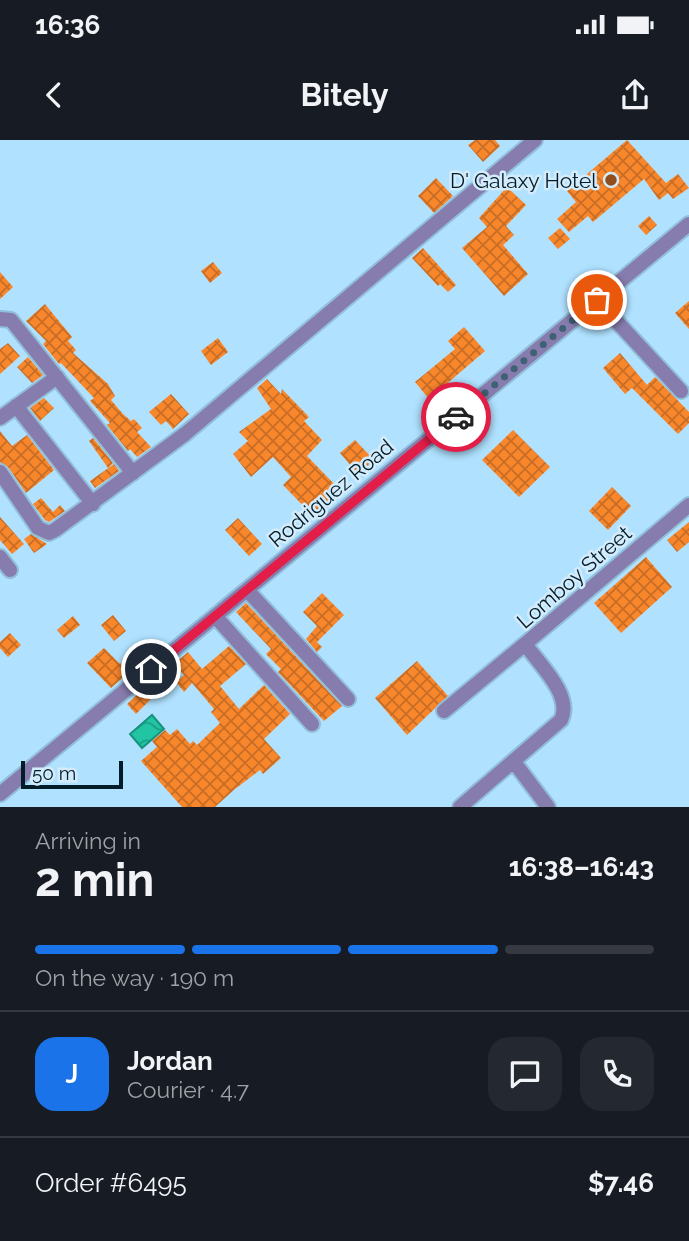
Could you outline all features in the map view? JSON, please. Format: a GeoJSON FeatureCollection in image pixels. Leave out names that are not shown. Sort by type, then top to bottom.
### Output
{"type":"FeatureCollection","features":[{"type":"Feature","properties":{"kind":"street"},"geometry":{"type":"LineString","coordinates":[[0,472],[43,532],[55,530],[185,434],[535,140]]}},
{"type":"Feature","properties":{"kind":"street","name":"Rodriguez Road"},"geometry":{"type":"LineString","coordinates":[[0,794],[689,224]]}},
{"type":"Feature","properties":{"kind":"street"},"geometry":{"type":"LineString","coordinates":[[597,300],[681,391]]}},
{"type":"Feature","properties":{"kind":"street"},"geometry":{"type":"LineString","coordinates":[[0,318],[11,320],[134,473]]}},
{"type":"Feature","properties":{"kind":"street"},"geometry":{"type":"LineString","coordinates":[[0,418],[57,377]]}},
{"type":"Feature","properties":{"kind":"street"},"geometry":{"type":"LineString","coordinates":[[16,405],[93,504]]}},
{"type":"Feature","properties":{"kind":"street","name":"Lomboy Street"},"geometry":{"type":"LineString","coordinates":[[460,807],[561,720],[565,707],[564,699],[524,644],[689,505]]}},
{"type":"Feature","properties":{"kind":"street"},"geometry":{"type":"LineString","coordinates":[[0,557],[10,570]]}},
{"type":"Feature","properties":{"kind":"street"},"geometry":{"type":"LineString","coordinates":[[247,590],[348,699]]}},
{"type":"Feature","properties":{"kind":"street"},"geometry":{"type":"LineString","coordinates":[[215,616],[312,724]]}},
{"type":"Feature","properties":{"kind":"street"},"geometry":{"type":"LineString","coordinates":[[443,711],[524,644]]}},
{"type":"Feature","properties":{"kind":"street"},"geometry":{"type":"LineString","coordinates":[[514,762],[548,807]]}},
{"type":"Feature","properties":{"kind":"water"},"geometry":{"type":"Polygon","coordinates":[[[152,715],[164,729],[142,748],[130,734],[152,715]]]}},
{"type":"Feature","properties":{"kind":"building"},"geometry":{"type":"Polygon","coordinates":[[[475,140],[495,140],[500,146],[483,162],[468,145],[475,140]]]}},
{"type":"Feature","properties":{"kind":"building","name":"D' Galaxy Hotel"},"geometry":{"type":"Polygon","coordinates":[[[627,140],[666,183],[678,174],[689,188],[673,199],[668,193],[659,200],[644,179],[593,222],[588,216],[569,232],[557,219],[576,202],[567,191],[627,140]]]}},
{"type":"Feature","properties":{"kind":"building"},"geometry":{"type":"Polygon","coordinates":[[[436,178],[453,196],[434,213],[418,196],[436,178]]]}},
{"type":"Feature","properties":{"kind":"building"},"geometry":{"type":"Polygon","coordinates":[[[507,187],[526,205],[506,226],[514,235],[503,245],[528,274],[504,296],[462,248],[487,227],[479,218],[507,187]]]}},
{"type":"Feature","properties":{"kind":"building"},"geometry":{"type":"Polygon","coordinates":[[[649,216],[657,225],[646,235],[638,226],[649,216]]]}},
{"type":"Feature","properties":{"kind":"building"},"geometry":{"type":"Polygon","coordinates":[[[560,228],[570,239],[558,249],[548,238],[560,228]]]}},
{"type":"Feature","properties":{"kind":"building"},"geometry":{"type":"Polygon","coordinates":[[[423,248],[456,285],[448,292],[440,284],[438,286],[412,258],[423,248]]]}},
{"type":"Feature","properties":{"kind":"building"},"geometry":{"type":"Polygon","coordinates":[[[213,262],[222,273],[210,283],[201,271],[213,262]]]}},
{"type":"Feature","properties":{"kind":"building"},"geometry":{"type":"Polygon","coordinates":[[[0,272],[13,287],[0,299],[0,272]]]}},
{"type":"Feature","properties":{"kind":"building"},"geometry":{"type":"Polygon","coordinates":[[[689,301],[689,329],[675,313],[689,301]]]}},
{"type":"Feature","properties":{"kind":"building"},"geometry":{"type":"Polygon","coordinates":[[[45,304],[72,337],[68,341],[76,350],[73,353],[108,384],[115,396],[111,400],[123,414],[131,421],[134,419],[142,428],[137,432],[151,447],[137,457],[130,449],[128,451],[107,425],[110,423],[90,401],[94,398],[61,363],[59,364],[43,344],[46,341],[26,321],[45,304]]]}},
{"type":"Feature","properties":{"kind":"building"},"geometry":{"type":"Polygon","coordinates":[[[464,327],[485,351],[429,399],[415,382],[455,349],[448,341],[464,327]]]}},
{"type":"Feature","properties":{"kind":"building"},"geometry":{"type":"Polygon","coordinates":[[[218,338],[228,352],[211,365],[201,351],[218,338]]]}},
{"type":"Feature","properties":{"kind":"building"},"geometry":{"type":"Polygon","coordinates":[[[8,343],[20,356],[0,374],[0,349],[8,343]]]}},
{"type":"Feature","properties":{"kind":"building"},"geometry":{"type":"Polygon","coordinates":[[[620,353],[647,385],[655,377],[689,412],[689,423],[678,434],[632,388],[625,394],[603,368],[620,353]]]}},
{"type":"Feature","properties":{"kind":"building"},"geometry":{"type":"Polygon","coordinates":[[[28,357],[43,375],[32,383],[17,367],[28,357]]]}},
{"type":"Feature","properties":{"kind":"building"},"geometry":{"type":"Polygon","coordinates":[[[267,379],[281,394],[282,389],[309,417],[304,421],[322,440],[307,456],[343,493],[316,519],[283,485],[291,477],[273,457],[251,477],[233,454],[248,441],[239,432],[271,409],[257,388],[267,379]]]}},
{"type":"Feature","properties":{"kind":"building"},"geometry":{"type":"Polygon","coordinates":[[[171,394],[189,414],[173,429],[166,421],[161,425],[149,412],[171,394]]]}},
{"type":"Feature","properties":{"kind":"building"},"geometry":{"type":"Polygon","coordinates":[[[44,398],[54,408],[40,421],[30,408],[44,398]]]}},
{"type":"Feature","properties":{"kind":"building"},"geometry":{"type":"Polygon","coordinates":[[[513,430],[550,467],[519,497],[482,460],[513,430]]]}},
{"type":"Feature","properties":{"kind":"building"},"geometry":{"type":"Polygon","coordinates":[[[0,431],[12,446],[27,435],[54,470],[26,493],[8,467],[0,462],[0,431]]]}},
{"type":"Feature","properties":{"kind":"building"},"geometry":{"type":"Polygon","coordinates":[[[93,438],[113,463],[108,468],[89,441],[93,438]]]}},
{"type":"Feature","properties":{"kind":"building"},"geometry":{"type":"Polygon","coordinates":[[[355,440],[374,460],[358,474],[340,453],[355,440]]]}},
{"type":"Feature","properties":{"kind":"building"},"geometry":{"type":"Polygon","coordinates":[[[114,464],[119,471],[95,488],[90,481],[114,464]]]}},
{"type":"Feature","properties":{"kind":"building"},"geometry":{"type":"Polygon","coordinates":[[[612,487],[631,506],[608,530],[589,511],[612,487]]]}},
{"type":"Feature","properties":{"kind":"building"},"geometry":{"type":"Polygon","coordinates":[[[41,498],[53,512],[60,505],[65,511],[49,522],[45,520],[33,504],[41,498]]]}},
{"type":"Feature","properties":{"kind":"building"},"geometry":{"type":"Polygon","coordinates":[[[0,517],[24,544],[12,554],[0,540],[0,517]]]}},
{"type":"Feature","properties":{"kind":"building"},"geometry":{"type":"Polygon","coordinates":[[[238,518],[262,544],[249,556],[225,530],[238,518]]]}},
{"type":"Feature","properties":{"kind":"building"},"geometry":{"type":"Polygon","coordinates":[[[689,522],[689,542],[677,552],[667,540],[689,522]]]}},
{"type":"Feature","properties":{"kind":"building"},"geometry":{"type":"Polygon","coordinates":[[[31,534],[47,544],[34,553],[24,539],[31,534]]]}},
{"type":"Feature","properties":{"kind":"building"},"geometry":{"type":"Polygon","coordinates":[[[646,557],[672,587],[621,633],[594,603],[646,557]]]}},
{"type":"Feature","properties":{"kind":"building"},"geometry":{"type":"Polygon","coordinates":[[[322,593],[344,615],[317,642],[322,647],[317,652],[306,639],[317,626],[303,612],[322,593]]]}},
{"type":"Feature","properties":{"kind":"building"},"geometry":{"type":"Polygon","coordinates":[[[246,603],[342,706],[324,721],[278,672],[281,669],[266,654],[271,649],[236,612],[246,603]]]}},
{"type":"Feature","properties":{"kind":"building"},"geometry":{"type":"Polygon","coordinates":[[[113,615],[126,631],[114,641],[101,625],[113,615]]]}},
{"type":"Feature","properties":{"kind":"building"},"geometry":{"type":"Polygon","coordinates":[[[73,616],[80,625],[64,638],[57,630],[73,616]]]}},
{"type":"Feature","properties":{"kind":"building"},"geometry":{"type":"Polygon","coordinates":[[[10,633],[21,645],[8,657],[0,648],[0,642],[10,633]]]}},
{"type":"Feature","properties":{"kind":"building"},"geometry":{"type":"Polygon","coordinates":[[[229,646],[246,664],[220,686],[239,709],[264,685],[290,714],[264,739],[281,758],[263,774],[260,770],[215,807],[182,807],[141,761],[157,747],[152,741],[165,730],[170,735],[177,729],[190,744],[193,741],[197,745],[220,723],[211,712],[214,709],[192,683],[184,692],[176,682],[184,675],[174,664],[188,652],[202,669],[229,646]]]}},
{"type":"Feature","properties":{"kind":"building"},"geometry":{"type":"Polygon","coordinates":[[[104,648],[120,664],[129,656],[137,665],[111,688],[87,663],[104,648]]]}},
{"type":"Feature","properties":{"kind":"building"},"geometry":{"type":"Polygon","coordinates":[[[417,661],[448,696],[407,735],[375,698],[417,661]]]}},
{"type":"Feature","properties":{"kind":"building"},"geometry":{"type":"Polygon","coordinates":[[[151,682],[159,691],[136,714],[127,704],[151,682]]]}},
{"type":"Feature","properties":{"kind":"way so far"},"geometry":{"type":"LineString","coordinates":[[456,417],[597,300]]}},
{"type":"Feature","properties":{"kind":"place","name":"D' Galaxy Hotel"},"geometry":{"type":"Point","coordinates":[611,180]}},
{"type":"Feature","properties":{"kind":"route"},"geometry":{"type":"LineString","coordinates":[[151,669],[456,417]]}}]}
